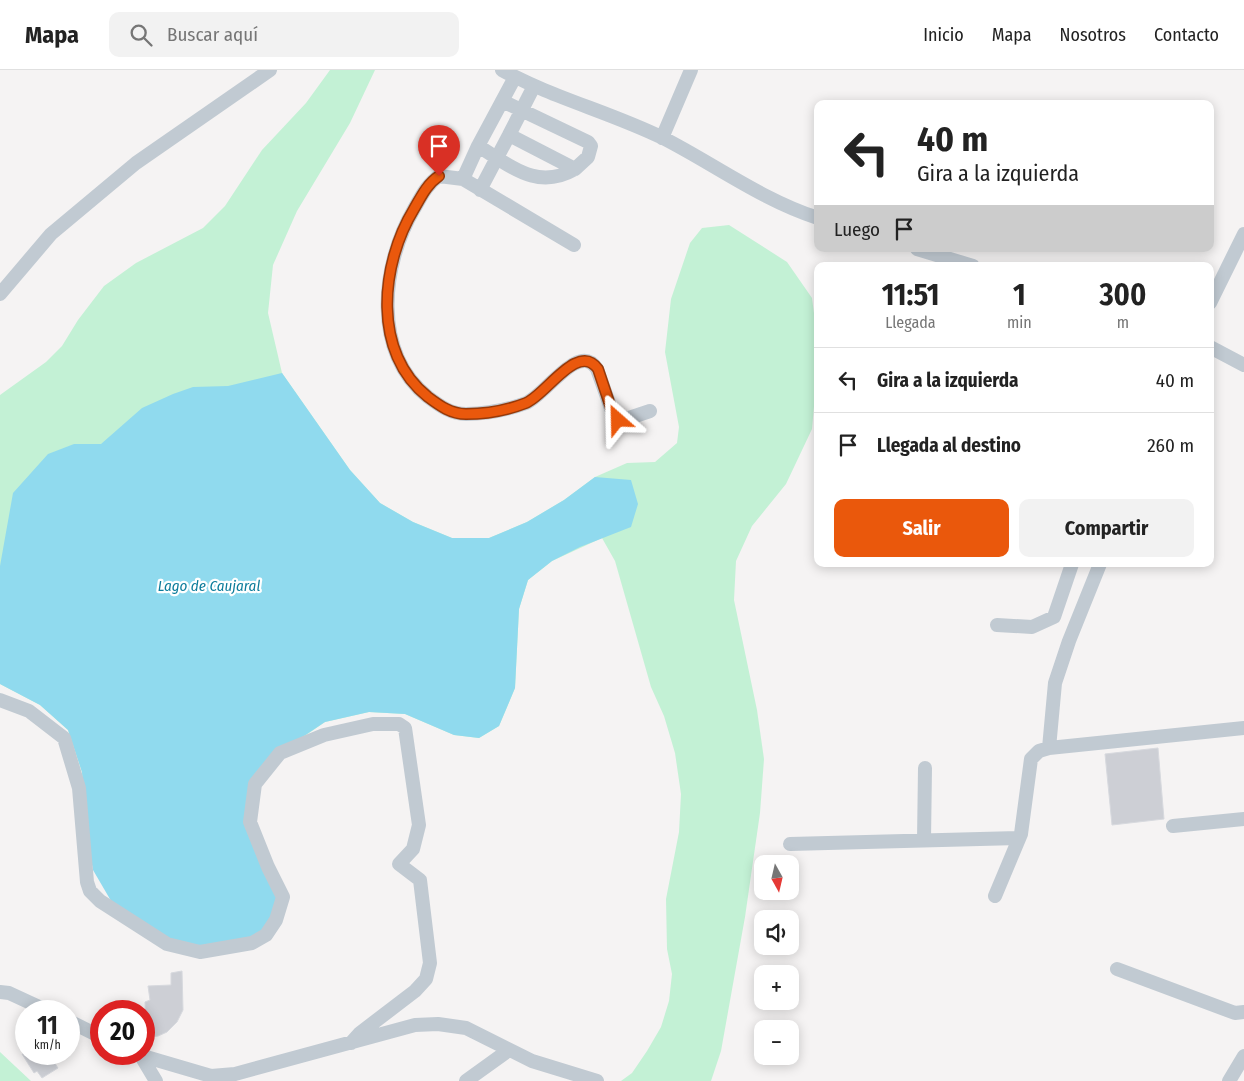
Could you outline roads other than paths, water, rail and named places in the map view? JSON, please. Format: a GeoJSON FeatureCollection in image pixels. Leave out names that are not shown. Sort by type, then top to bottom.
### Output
{"type":"FeatureCollection","features":[{"type":"Feature","properties":{"kind":"street"},"geometry":{"type":"LineString","coordinates":[[0,294],[51,234],[129,169],[270,70]]}},
{"type":"Feature","properties":{"kind":"street"},"geometry":{"type":"LineString","coordinates":[[502,70],[534,86],[662,138],[766,196],[814,216]]}},
{"type":"Feature","properties":{"kind":"street"},"geometry":{"type":"LineString","coordinates":[[662,138],[690,70]]}},
{"type":"Feature","properties":{"kind":"street"},"geometry":{"type":"LineString","coordinates":[[463,179],[478,146],[515,77]]}},
{"type":"Feature","properties":{"kind":"street"},"geometry":{"type":"LineString","coordinates":[[480,190],[534,86]]}},
{"type":"Feature","properties":{"kind":"street"},"geometry":{"type":"LineString","coordinates":[[478,146],[512,167],[538,178],[556,178],[575,168],[588,157],[591,146],[588,142],[502,101]]}},
{"type":"Feature","properties":{"kind":"street"},"geometry":{"type":"LineString","coordinates":[[509,135],[575,168]]}},
{"type":"Feature","properties":{"kind":"street"},"geometry":{"type":"LineString","coordinates":[[574,245],[463,179],[439,176],[431,181],[405,225],[391,263],[388,284],[390,336],[396,354],[410,381],[444,409],[463,414],[481,413],[527,403],[545,390],[574,362],[584,360],[593,363],[598,369],[614,417],[624,420],[650,411]]}},
{"type":"Feature","properties":{"kind":"street"},"geometry":{"type":"LineString","coordinates":[[1214,295],[1244,234]]}},
{"type":"Feature","properties":{"kind":"street"},"geometry":{"type":"LineString","coordinates":[[927,252],[960,262]]}},
{"type":"Feature","properties":{"kind":"street"},"geometry":{"type":"LineString","coordinates":[[1214,348],[1244,364]]}},
{"type":"Feature","properties":{"kind":"street"},"geometry":{"type":"LineString","coordinates":[[997,625],[1032,627],[1054,617],[1071,567]]}},
{"type":"Feature","properties":{"kind":"street"},"geometry":{"type":"LineString","coordinates":[[1049,748],[1055,683],[1068,641],[1099,567]]}},
{"type":"Feature","properties":{"kind":"street"},"geometry":{"type":"LineString","coordinates":[[0,700],[29,711],[64,738],[79,788],[87,882],[90,891],[100,901],[167,944],[200,952],[252,943],[266,935],[276,920],[282,897],[250,822],[255,784],[280,753],[324,735],[373,724],[399,724],[405,728],[420,825],[413,849],[399,864],[420,880],[430,963],[426,980],[415,992],[360,1033],[351,1043]]}},
{"type":"Feature","properties":{"kind":"street"},"geometry":{"type":"LineString","coordinates":[[995,896],[1021,834],[1030,759],[1038,751],[1049,748],[1244,728]]}},
{"type":"Feature","properties":{"kind":"street"},"geometry":{"type":"LineString","coordinates":[[924,840],[925,768]]}},
{"type":"Feature","properties":{"kind":"street"},"geometry":{"type":"LineString","coordinates":[[1172,826],[1244,819]]}},
{"type":"Feature","properties":{"kind":"street"},"geometry":{"type":"LineString","coordinates":[[790,844],[1019,838]]}},
{"type":"Feature","properties":{"kind":"street"},"geometry":{"type":"LineString","coordinates":[[1116,968],[1234,1013],[1244,1012]]}},
{"type":"Feature","properties":{"kind":"street"},"geometry":{"type":"LineString","coordinates":[[0,992],[9,993],[24,1000]]}},
{"type":"Feature","properties":{"kind":"street"},"geometry":{"type":"LineString","coordinates":[[155,1060],[211,1076],[235,1074],[415,1025],[438,1024],[466,1028],[532,1061],[596,1081]]}},
{"type":"Feature","properties":{"kind":"street"},"geometry":{"type":"LineString","coordinates":[[466,1081],[509,1050]]}},
{"type":"Feature","properties":{"kind":"street"},"geometry":{"type":"LineString","coordinates":[[1229,1081],[1244,1056]]}},
{"type":"Feature","properties":{"kind":"street"},"geometry":{"type":"LineString","coordinates":[[146,1065],[156,1081]]}},
{"type":"Feature","properties":{"kind":"water","name":"Lago de Caujaral"},"geometry":{"type":"Polygon","coordinates":[[[282,373],[350,470],[380,503],[413,522],[452,538],[489,538],[527,522],[564,500],[595,477],[631,480],[638,504],[631,527],[580,547],[552,561],[528,580],[519,609],[515,688],[499,726],[479,738],[454,735],[405,714],[369,712],[325,722],[280,752],[254,782],[245,819],[280,897],[272,927],[247,941],[202,947],[171,939],[114,906],[93,870],[86,832],[82,772],[68,730],[40,705],[0,684],[0,566],[13,493],[48,454],[74,444],[101,444],[142,408],[193,387],[228,386],[282,373]]]}}]}
